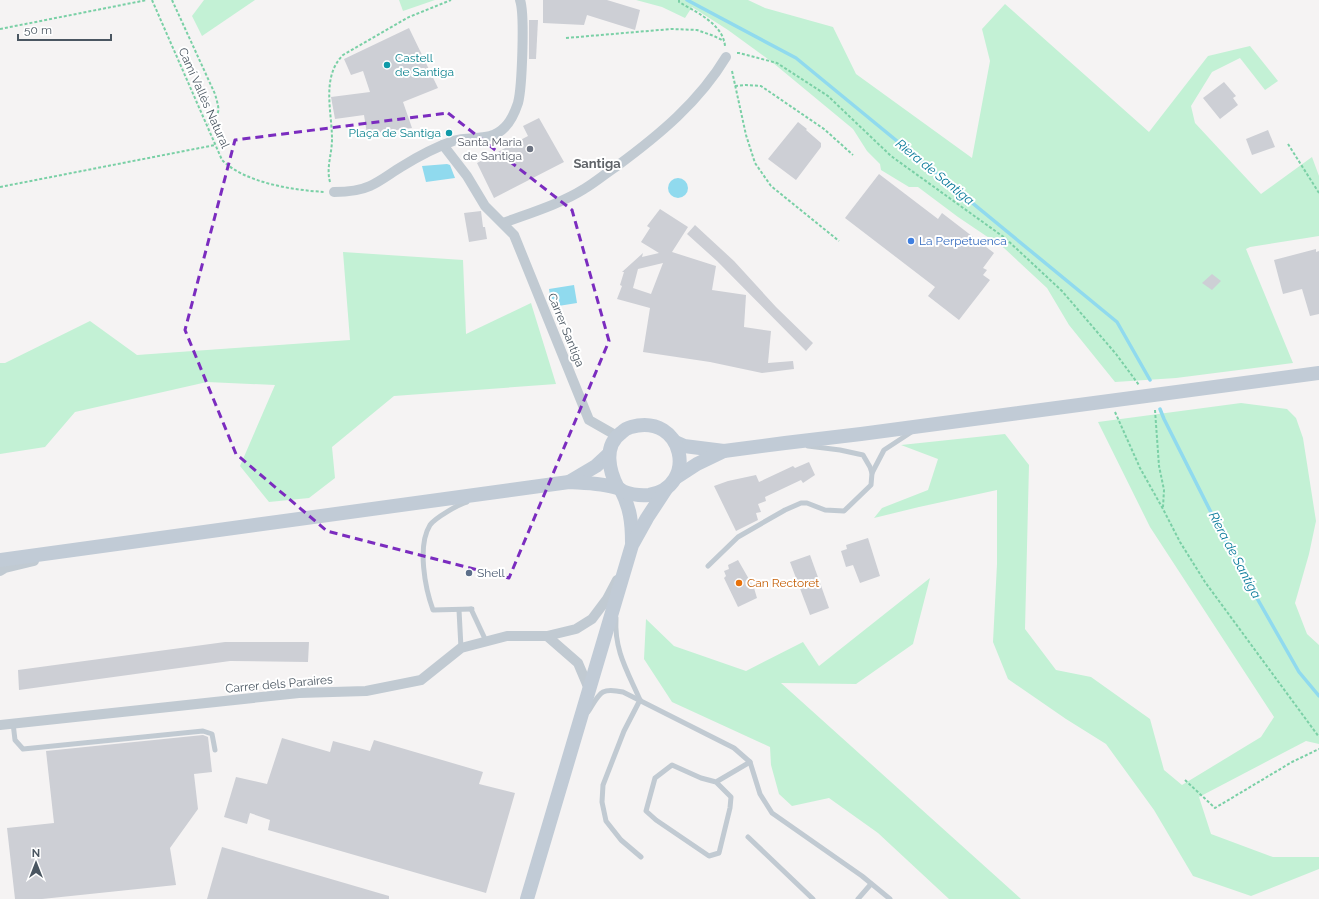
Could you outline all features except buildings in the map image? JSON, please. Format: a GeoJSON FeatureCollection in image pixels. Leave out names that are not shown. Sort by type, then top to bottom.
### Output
{"type":"FeatureCollection","features":[{"type":"Feature","properties":{"kind":"main road"},"geometry":{"type":"LineString","coordinates":[[675,442],[684,446],[724,451],[920,427],[1319,373]]}},
{"type":"Feature","properties":{"kind":"main road"},"geometry":{"type":"LineString","coordinates":[[632,545],[630,511],[627,501],[612,477],[609,454],[617,436],[628,427],[642,424],[654,425],[667,432],[675,442],[680,458],[677,477]]}},
{"type":"Feature","properties":{"kind":"main road"},"geometry":{"type":"LineString","coordinates":[[527,899],[632,545],[646,518],[666,489],[677,477],[698,464],[724,451]]}},
{"type":"Feature","properties":{"kind":"main road"},"geometry":{"type":"LineString","coordinates":[[569,482],[596,466],[609,454]]}},
{"type":"Feature","properties":{"kind":"main road"},"geometry":{"type":"LineString","coordinates":[[0,560],[569,482],[620,489],[637,495],[657,493],[666,489]]}},
{"type":"Feature","properties":{"kind":"street"},"geometry":{"type":"LineString","coordinates":[[334,192],[355,190],[369,186],[443,145],[466,139],[486,138],[498,133],[506,127],[512,118],[518,103],[520,90],[523,15],[520,0]]}},
{"type":"Feature","properties":{"kind":"street"},"geometry":{"type":"LineString","coordinates":[[503,223],[559,201],[584,189],[658,135],[691,103],[717,72],[726,57]]}},
{"type":"Feature","properties":{"kind":"street","name":"Carrer Santiga"},"geometry":{"type":"LineString","coordinates":[[443,145],[467,176],[485,206],[514,235],[589,420],[617,436]]}},
{"type":"Feature","properties":{"kind":"street"},"geometry":{"type":"LineString","coordinates":[[0,571],[5,568],[83,548]]}},
{"type":"Feature","properties":{"kind":"street","name":"Carrer dels Paraires"},"geometry":{"type":"LineString","coordinates":[[0,725],[299,693],[366,691],[421,680],[461,648],[507,636],[547,636],[576,629],[592,619],[607,599],[626,566]]}},
{"type":"Feature","properties":{"kind":"street"},"geometry":{"type":"LineString","coordinates":[[547,636],[578,663],[589,689]]}},
{"type":"Feature","properties":{"kind":"lane"},"geometry":{"type":"LineString","coordinates":[[708,566],[738,537],[785,510],[801,504],[808,504],[825,510],[844,511],[871,485],[872,473],[884,450],[920,427]]}},
{"type":"Feature","properties":{"kind":"lane"},"geometry":{"type":"LineString","coordinates":[[785,443],[840,450],[863,455],[872,473]]}},
{"type":"Feature","properties":{"kind":"lane"},"geometry":{"type":"LineString","coordinates":[[486,641],[472,609],[433,610],[428,595],[423,552],[426,534],[431,524],[439,518],[462,503],[505,491]]}},
{"type":"Feature","properties":{"kind":"lane"},"geometry":{"type":"LineString","coordinates":[[619,587],[616,624],[617,641],[620,657],[640,700]]}},
{"type":"Feature","properties":{"kind":"lane"},"geometry":{"type":"LineString","coordinates":[[459,610],[461,648]]}},
{"type":"Feature","properties":{"kind":"lane"},"geometry":{"type":"LineString","coordinates":[[576,733],[598,696],[610,689],[623,692],[640,700],[734,748],[750,762],[760,794],[772,813],[872,884],[890,899]]}},
{"type":"Feature","properties":{"kind":"lane"},"geometry":{"type":"LineString","coordinates":[[640,700],[624,731],[603,785],[602,802],[606,821],[621,840],[641,857]]}},
{"type":"Feature","properties":{"kind":"lane"},"geometry":{"type":"LineString","coordinates":[[13,724],[16,740],[23,749],[203,731],[212,734],[215,750]]}},
{"type":"Feature","properties":{"kind":"lane"},"geometry":{"type":"LineString","coordinates":[[716,782],[731,797],[730,808],[719,853],[709,856],[656,820],[646,810],[655,778],[672,765],[701,778],[716,782],[750,762]]}},
{"type":"Feature","properties":{"kind":"lane"},"geometry":{"type":"LineString","coordinates":[[748,837],[813,899]]}},
{"type":"Feature","properties":{"kind":"lane"},"geometry":{"type":"LineString","coordinates":[[858,899],[872,884]]}},
{"type":"Feature","properties":{"kind":"path"},"geometry":{"type":"LineString","coordinates":[[0,29],[147,0]]}},
{"type":"Feature","properties":{"kind":"path","name":"Camí Vallès Natural"},"geometry":{"type":"LineString","coordinates":[[152,0],[214,145],[222,160],[228,166],[253,178],[294,188],[334,192]]}},
{"type":"Feature","properties":{"kind":"path"},"geometry":{"type":"LineString","coordinates":[[172,0],[215,94],[219,108],[217,117],[207,126]]}},
{"type":"Feature","properties":{"kind":"path"},"geometry":{"type":"LineString","coordinates":[[334,192],[328,175],[332,139],[329,97],[338,60],[343,55],[408,17],[451,0]]}},
{"type":"Feature","properties":{"kind":"path"},"geometry":{"type":"LineString","coordinates":[[679,1],[720,31],[725,42],[726,57],[739,53],[777,63],[828,96],[891,156],[1005,238],[1062,290],[1116,354],[1140,386]]}},
{"type":"Feature","properties":{"kind":"path"},"geometry":{"type":"LineString","coordinates":[[566,38],[650,30],[697,30],[725,42]]}},
{"type":"Feature","properties":{"kind":"path"},"geometry":{"type":"LineString","coordinates":[[732,71],[746,135],[755,163],[771,186],[839,240]]}},
{"type":"Feature","properties":{"kind":"path"},"geometry":{"type":"LineString","coordinates":[[735,86],[761,86],[824,129],[854,155]]}},
{"type":"Feature","properties":{"kind":"path"},"geometry":{"type":"LineString","coordinates":[[1288,144],[1319,193]]}},
{"type":"Feature","properties":{"kind":"path"},"geometry":{"type":"LineString","coordinates":[[0,187],[214,145]]}},
{"type":"Feature","properties":{"kind":"path"},"geometry":{"type":"LineString","coordinates":[[1112,400],[1116,415],[1140,468],[1180,542],[1205,582],[1319,737]]}},
{"type":"Feature","properties":{"kind":"path"},"geometry":{"type":"LineString","coordinates":[[1154,410],[1159,466],[1164,490],[1163,509]]}},
{"type":"Feature","properties":{"kind":"path"},"geometry":{"type":"LineString","coordinates":[[1184,780],[1215,808],[1292,762],[1319,749]]}},
{"type":"Feature","properties":{"kind":"highlighted area"},"geometry":{"type":"Polygon","coordinates":[[[448,113],[572,210],[609,341],[509,578],[327,531],[236,454],[185,330],[235,140],[448,113]]]}},
{"type":"Feature","properties":{"kind":"green space"},"geometry":{"type":"Polygon","coordinates":[[[204,0],[255,0],[202,36],[192,16],[204,0]]]}},
{"type":"Feature","properties":{"kind":"green space"},"geometry":{"type":"Polygon","coordinates":[[[399,0],[435,0],[403,11],[399,0]]]}},
{"type":"Feature","properties":{"kind":"green space"},"geometry":{"type":"Polygon","coordinates":[[[636,0],[748,0],[765,8],[833,27],[856,74],[972,158],[990,61],[982,29],[1005,4],[1149,132],[1208,56],[1250,46],[1278,81],[1265,90],[1240,58],[1212,72],[1191,106],[1195,123],[1261,194],[1312,157],[1319,176],[1319,236],[1250,247],[1246,249],[1293,363],[1176,378],[1115,382],[1069,325],[1047,288],[1004,248],[958,217],[918,187],[909,187],[881,170],[880,164],[867,151],[853,129],[772,62],[728,30],[692,7],[685,18],[662,7],[636,0]]]}},
{"type":"Feature","properties":{"kind":"green space"},"geometry":{"type":"Polygon","coordinates":[[[343,252],[463,260],[466,334],[531,303],[556,384],[394,396],[332,447],[335,478],[309,498],[269,502],[240,466],[275,385],[207,382],[75,412],[45,447],[0,454],[0,363],[5,363],[90,321],[137,355],[350,340],[343,252]]]}},
{"type":"Feature","properties":{"kind":"green space"},"geometry":{"type":"Polygon","coordinates":[[[1241,403],[1287,409],[1296,418],[1303,438],[1316,521],[1309,554],[1295,603],[1307,634],[1319,645],[1319,744],[1306,741],[1199,797],[1211,834],[1273,857],[1319,857],[1319,869],[1251,896],[1193,876],[1154,810],[1106,744],[1066,719],[1008,679],[993,642],[997,564],[997,490],[874,518],[882,508],[928,490],[938,459],[901,445],[1005,434],[1029,465],[1025,629],[1056,670],[1091,677],[1150,719],[1164,770],[1182,785],[1261,737],[1274,717],[1150,527],[1098,422],[1241,403]]]}},
{"type":"Feature","properties":{"kind":"green space"},"geometry":{"type":"Polygon","coordinates":[[[930,578],[913,644],[856,684],[781,683],[1021,899],[949,899],[878,833],[829,798],[792,806],[779,794],[771,765],[770,747],[672,702],[644,659],[646,619],[674,646],[746,671],[803,642],[819,666],[930,578]]]}},
{"type":"Feature","properties":{"kind":"water"},"geometry":{"type":"Polygon","coordinates":[[[450,165],[455,178],[426,182],[422,166],[450,165]]]}},
{"type":"Feature","properties":{"kind":"water"},"geometry":{"type":"Polygon","coordinates":[[[678,178],[685,181],[688,188],[685,195],[678,198],[671,195],[668,188],[671,181],[678,178]]]}},
{"type":"Feature","properties":{"kind":"water"},"geometry":{"type":"Polygon","coordinates":[[[574,285],[577,303],[552,307],[549,289],[574,285]]]}},
{"type":"Feature","properties":{"kind":"waterway","name":"Riera de Santiga"},"geometry":{"type":"LineString","coordinates":[[687,0],[796,58],[1117,322],[1150,380]]}},
{"type":"Feature","properties":{"kind":"waterway","name":"Riera de Santiga"},"geometry":{"type":"LineString","coordinates":[[1160,409],[1233,556],[1299,672],[1319,696]]}},
{"type":"Feature","properties":{"kind":"place","name":"Castell de Santiga"},"geometry":{"type":"Point","coordinates":[387,65]}},
{"type":"Feature","properties":{"kind":"place","name":"Plaça de Santiga"},"geometry":{"type":"Point","coordinates":[449,133]}},
{"type":"Feature","properties":{"kind":"place","name":"Santa Maria de Santiga"},"geometry":{"type":"Point","coordinates":[530,149]}},
{"type":"Feature","properties":{"kind":"place","name":"La Perpetuenca"},"geometry":{"type":"Point","coordinates":[911,241]}},
{"type":"Feature","properties":{"kind":"place","name":"Shell"},"geometry":{"type":"Point","coordinates":[469,573]}},
{"type":"Feature","properties":{"kind":"place","name":"Can Rectoret"},"geometry":{"type":"Point","coordinates":[739,583]}},
{"type":"Feature","properties":{"kind":"district","name":"Santiga"},"geometry":{"type":"Point","coordinates":[597,163]}}]}
